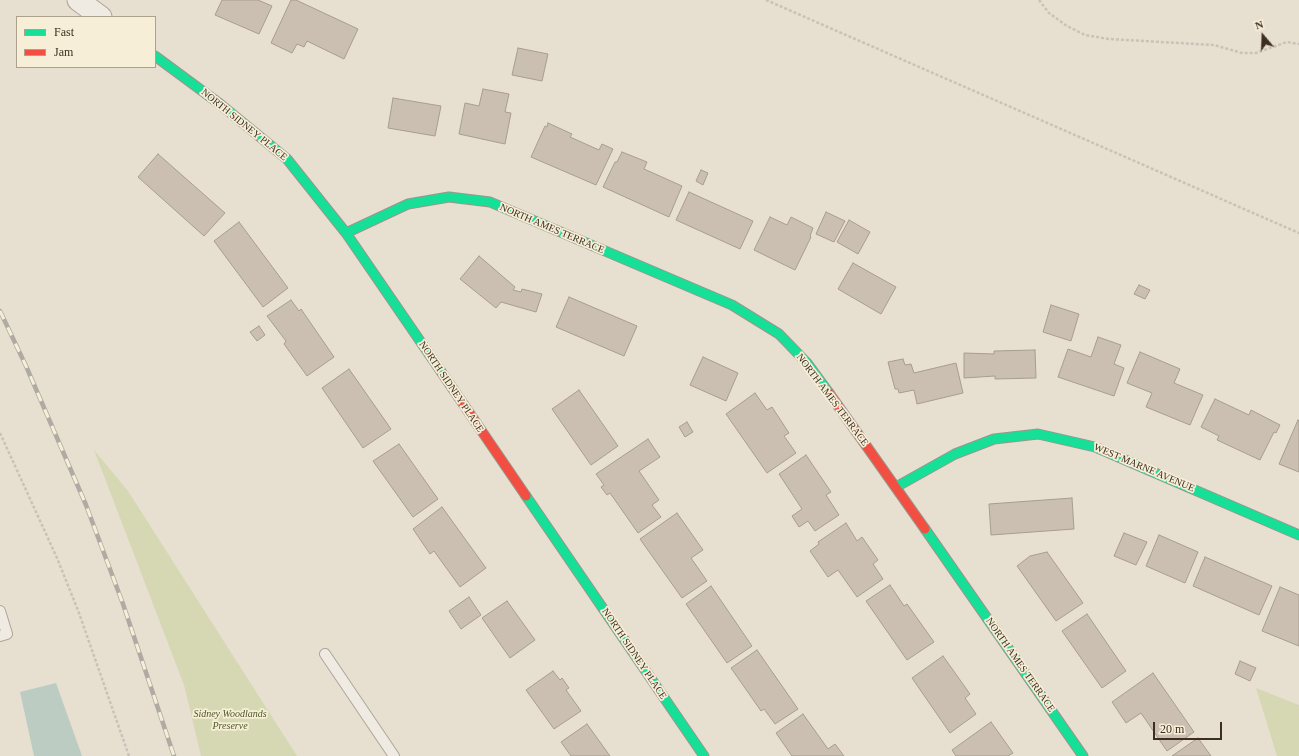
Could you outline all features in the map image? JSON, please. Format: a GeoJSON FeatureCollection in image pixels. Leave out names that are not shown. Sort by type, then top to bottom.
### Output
{"type":"FeatureCollection","features":[{"type":"Feature","properties":{"kind":"street"},"geometry":{"type":"LineString","coordinates":[[78,0],[100,16]]}},
{"type":"Feature","properties":{"kind":"street","name":"NORTH SIDNEY PLACE"},"geometry":{"type":"LineString","coordinates":[[156,57],[220,104],[287,159],[346,233],[704,756]]}},
{"type":"Feature","properties":{"kind":"street","name":"NORTH AMES TERRACE"},"geometry":{"type":"LineString","coordinates":[[346,233],[408,204],[449,196],[490,202],[732,305],[779,334],[807,363],[896,486],[1083,756]]}},
{"type":"Feature","properties":{"kind":"street","name":"WEST MARNE AVENUE"},"geometry":{"type":"LineString","coordinates":[[896,486],[955,454],[994,439],[1038,434],[1095,447],[1299,534]]}},
{"type":"Feature","properties":{"kind":"lane"},"geometry":{"type":"LineString","coordinates":[[0,611],[7,634],[0,636]]}},
{"type":"Feature","properties":{"kind":"lane"},"geometry":{"type":"LineString","coordinates":[[325,654],[394,756]]}},
{"type":"Feature","properties":{"kind":"path"},"geometry":{"type":"LineString","coordinates":[[766,0],[1299,233]]}},
{"type":"Feature","properties":{"kind":"path"},"geometry":{"type":"LineString","coordinates":[[1040,0],[1049,13],[1067,26],[1091,36],[1110,39],[1214,45],[1242,53],[1256,53],[1287,42],[1299,44]]}},
{"type":"Feature","properties":{"kind":"path"},"geometry":{"type":"LineString","coordinates":[[0,433],[60,564],[79,613],[129,756]]}},
{"type":"Feature","properties":{"kind":"green space","name":"Sidney Woodlands Preserve"},"geometry":{"type":"Polygon","coordinates":[[[94,450],[128,491],[297,756],[201,756],[184,685],[94,450]]]}},
{"type":"Feature","properties":{"kind":"green space"},"geometry":{"type":"Polygon","coordinates":[[[1256,688],[1299,705],[1299,756],[1277,756],[1256,688]]]}},
{"type":"Feature","properties":{"kind":"shaded area"},"geometry":{"type":"Polygon","coordinates":[[[56,683],[82,756],[34,756],[20,692],[56,683]]]}},
{"type":"Feature","properties":{"kind":"building"},"geometry":{"type":"Polygon","coordinates":[[[222,0],[258,0],[272,6],[259,34],[215,15],[222,0]]]}},
{"type":"Feature","properties":{"kind":"building"},"geometry":{"type":"Polygon","coordinates":[[[291,0],[296,0],[358,29],[344,59],[307,41],[304,47],[297,44],[292,53],[271,43],[291,0]]]}},
{"type":"Feature","properties":{"kind":"building"},"geometry":{"type":"Polygon","coordinates":[[[518,48],[548,54],[542,81],[512,75],[518,48]]]}},
{"type":"Feature","properties":{"kind":"building"},"geometry":{"type":"Polygon","coordinates":[[[483,89],[509,94],[505,112],[511,113],[505,144],[459,134],[465,103],[479,106],[483,89]]]}},
{"type":"Feature","properties":{"kind":"building"},"geometry":{"type":"Polygon","coordinates":[[[393,98],[441,106],[435,136],[388,128],[393,98]]]}},
{"type":"Feature","properties":{"kind":"building"},"geometry":{"type":"Polygon","coordinates":[[[548,123],[572,134],[570,137],[599,150],[602,144],[613,149],[596,185],[531,157],[545,126],[547,127],[548,123]]]}},
{"type":"Feature","properties":{"kind":"building"},"geometry":{"type":"Polygon","coordinates":[[[622,152],[647,162],[644,169],[682,186],[669,217],[603,187],[615,162],[617,162],[622,152]]]}},
{"type":"Feature","properties":{"kind":"building"},"geometry":{"type":"Polygon","coordinates":[[[158,154],[225,213],[204,236],[138,177],[158,154]]]}},
{"type":"Feature","properties":{"kind":"building"},"geometry":{"type":"Polygon","coordinates":[[[701,170],[708,173],[703,185],[696,181],[701,170]]]}},
{"type":"Feature","properties":{"kind":"building"},"geometry":{"type":"Polygon","coordinates":[[[689,192],[753,221],[740,249],[676,220],[689,192]]]}},
{"type":"Feature","properties":{"kind":"building"},"geometry":{"type":"Polygon","coordinates":[[[826,212],[845,221],[834,242],[816,234],[826,212]]]}},
{"type":"Feature","properties":{"kind":"building"},"geometry":{"type":"Polygon","coordinates":[[[770,217],[787,225],[791,217],[813,228],[811,237],[795,270],[754,250],[770,217]]]}},
{"type":"Feature","properties":{"kind":"building"},"geometry":{"type":"Polygon","coordinates":[[[849,220],[870,232],[858,254],[837,242],[849,220]]]}},
{"type":"Feature","properties":{"kind":"building"},"geometry":{"type":"Polygon","coordinates":[[[239,222],[288,288],[263,307],[214,241],[239,222]]]}},
{"type":"Feature","properties":{"kind":"building"},"geometry":{"type":"Polygon","coordinates":[[[479,256],[515,287],[513,290],[521,292],[522,289],[542,294],[536,312],[501,302],[496,308],[460,279],[479,256]]]}},
{"type":"Feature","properties":{"kind":"building"},"geometry":{"type":"Polygon","coordinates":[[[853,263],[896,287],[881,314],[838,289],[853,263]]]}},
{"type":"Feature","properties":{"kind":"building"},"geometry":{"type":"Polygon","coordinates":[[[1139,285],[1150,290],[1145,299],[1134,294],[1139,285]]]}},
{"type":"Feature","properties":{"kind":"building"},"geometry":{"type":"Polygon","coordinates":[[[569,297],[637,326],[624,356],[556,327],[569,297]]]}},
{"type":"Feature","properties":{"kind":"building"},"geometry":{"type":"Polygon","coordinates":[[[291,300],[299,311],[301,309],[334,357],[307,376],[284,344],[286,341],[267,316],[291,300]]]}},
{"type":"Feature","properties":{"kind":"building"},"geometry":{"type":"Polygon","coordinates":[[[1051,305],[1079,314],[1071,341],[1043,332],[1051,305]]]}},
{"type":"Feature","properties":{"kind":"building"},"geometry":{"type":"Polygon","coordinates":[[[259,326],[265,335],[257,341],[250,332],[259,326]]]}},
{"type":"Feature","properties":{"kind":"building"},"geometry":{"type":"Polygon","coordinates":[[[1098,337],[1121,345],[1114,364],[1124,368],[1114,396],[1058,377],[1068,349],[1091,357],[1098,337]]]}},
{"type":"Feature","properties":{"kind":"building"},"geometry":{"type":"Polygon","coordinates":[[[1035,350],[1036,378],[995,379],[995,376],[964,378],[964,353],[994,354],[994,351],[1035,350]]]}},
{"type":"Feature","properties":{"kind":"building"},"geometry":{"type":"Polygon","coordinates":[[[1140,352],[1180,369],[1174,383],[1203,395],[1190,425],[1146,407],[1152,393],[1127,383],[1140,352]]]}},
{"type":"Feature","properties":{"kind":"building"},"geometry":{"type":"Polygon","coordinates":[[[703,357],[738,373],[726,401],[690,385],[703,357]]]}},
{"type":"Feature","properties":{"kind":"building"},"geometry":{"type":"Polygon","coordinates":[[[903,359],[905,365],[911,364],[914,373],[956,363],[963,393],[917,404],[914,390],[899,393],[898,389],[895,389],[888,362],[903,359]]]}},
{"type":"Feature","properties":{"kind":"building"},"geometry":{"type":"Polygon","coordinates":[[[349,369],[391,429],[363,448],[322,388],[349,369]]]}},
{"type":"Feature","properties":{"kind":"building"},"geometry":{"type":"Polygon","coordinates":[[[579,390],[618,446],[591,465],[552,409],[579,390]]]}},
{"type":"Feature","properties":{"kind":"building"},"geometry":{"type":"Polygon","coordinates":[[[755,393],[767,410],[772,407],[789,433],[784,436],[796,453],[767,473],[726,414],[755,393]]]}},
{"type":"Feature","properties":{"kind":"building"},"geometry":{"type":"Polygon","coordinates":[[[1215,399],[1249,415],[1251,410],[1280,425],[1276,433],[1274,432],[1260,460],[1217,440],[1219,436],[1201,427],[1215,399]]]}},
{"type":"Feature","properties":{"kind":"building"},"geometry":{"type":"Polygon","coordinates":[[[1298,420],[1299,421],[1299,472],[1279,464],[1298,420]]]}},
{"type":"Feature","properties":{"kind":"building"},"geometry":{"type":"Polygon","coordinates":[[[687,422],[693,432],[685,437],[679,427],[687,422]]]}},
{"type":"Feature","properties":{"kind":"building"},"geometry":{"type":"Polygon","coordinates":[[[648,439],[660,457],[639,471],[659,500],[652,505],[661,517],[638,533],[610,493],[607,495],[601,487],[604,485],[596,474],[648,439]]]}},
{"type":"Feature","properties":{"kind":"building"},"geometry":{"type":"Polygon","coordinates":[[[399,444],[438,499],[413,517],[373,461],[399,444]]]}},
{"type":"Feature","properties":{"kind":"building"},"geometry":{"type":"Polygon","coordinates":[[[806,455],[831,492],[826,495],[839,515],[815,531],[808,521],[799,527],[792,516],[802,509],[779,474],[806,455]]]}},
{"type":"Feature","properties":{"kind":"building"},"geometry":{"type":"Polygon","coordinates":[[[1072,498],[1074,529],[991,535],[989,504],[1072,498]]]}},
{"type":"Feature","properties":{"kind":"building"},"geometry":{"type":"Polygon","coordinates":[[[442,507],[486,568],[460,587],[434,551],[430,554],[413,529],[442,507]]]}},
{"type":"Feature","properties":{"kind":"building"},"geometry":{"type":"Polygon","coordinates":[[[677,513],[703,550],[691,558],[707,581],[682,598],[640,539],[677,513]]]}},
{"type":"Feature","properties":{"kind":"building"},"geometry":{"type":"Polygon","coordinates":[[[846,523],[857,541],[862,537],[878,560],[873,564],[883,579],[857,597],[838,570],[828,577],[810,551],[819,544],[818,542],[846,523]]]}},
{"type":"Feature","properties":{"kind":"building"},"geometry":{"type":"Polygon","coordinates":[[[1124,533],[1147,542],[1136,565],[1114,556],[1124,533]]]}},
{"type":"Feature","properties":{"kind":"building"},"geometry":{"type":"Polygon","coordinates":[[[1159,535],[1198,552],[1185,583],[1146,566],[1159,535]]]}},
{"type":"Feature","properties":{"kind":"building"},"geometry":{"type":"Polygon","coordinates":[[[1047,552],[1083,603],[1056,621],[1017,566],[1030,556],[1047,552]]]}},
{"type":"Feature","properties":{"kind":"building"},"geometry":{"type":"Polygon","coordinates":[[[1205,557],[1272,586],[1259,615],[1193,586],[1205,557]]]}},
{"type":"Feature","properties":{"kind":"building"},"geometry":{"type":"Polygon","coordinates":[[[890,585],[904,606],[907,604],[934,642],[907,660],[866,601],[890,585]]]}},
{"type":"Feature","properties":{"kind":"building"},"geometry":{"type":"Polygon","coordinates":[[[711,586],[752,646],[727,663],[686,604],[711,586]]]}},
{"type":"Feature","properties":{"kind":"building"},"geometry":{"type":"Polygon","coordinates":[[[1280,587],[1299,595],[1299,646],[1262,631],[1280,587]]]}},
{"type":"Feature","properties":{"kind":"building"},"geometry":{"type":"Polygon","coordinates":[[[469,597],[481,615],[461,629],[449,611],[469,597]]]}},
{"type":"Feature","properties":{"kind":"building"},"geometry":{"type":"Polygon","coordinates":[[[507,601],[535,640],[510,658],[482,618],[507,601]]]}},
{"type":"Feature","properties":{"kind":"building"},"geometry":{"type":"Polygon","coordinates":[[[1087,614],[1126,671],[1102,688],[1062,631],[1087,614]]]}},
{"type":"Feature","properties":{"kind":"building"},"geometry":{"type":"Polygon","coordinates":[[[757,650],[798,709],[775,724],[764,709],[761,711],[731,668],[757,650]]]}},
{"type":"Feature","properties":{"kind":"building"},"geometry":{"type":"Polygon","coordinates":[[[943,656],[970,694],[965,698],[976,714],[950,733],[912,678],[943,656]]]}},
{"type":"Feature","properties":{"kind":"building"},"geometry":{"type":"Polygon","coordinates":[[[1240,661],[1256,668],[1250,681],[1235,674],[1240,661]]]}},
{"type":"Feature","properties":{"kind":"building"},"geometry":{"type":"Polygon","coordinates":[[[553,671],[560,680],[562,678],[569,688],[566,690],[581,711],[554,729],[526,690],[553,671]]]}},
{"type":"Feature","properties":{"kind":"building"},"geometry":{"type":"Polygon","coordinates":[[[1153,673],[1194,732],[1167,751],[1141,713],[1126,723],[1112,702],[1153,673]]]}},
{"type":"Feature","properties":{"kind":"building"},"geometry":{"type":"Polygon","coordinates":[[[803,714],[828,749],[835,744],[844,756],[792,756],[776,733],[803,714]]]}},
{"type":"Feature","properties":{"kind":"building"},"geometry":{"type":"Polygon","coordinates":[[[991,722],[1013,753],[1008,756],[956,756],[952,750],[991,722]]]}},
{"type":"Feature","properties":{"kind":"building"},"geometry":{"type":"Polygon","coordinates":[[[587,724],[610,756],[571,756],[561,742],[587,724]]]}},
{"type":"Feature","properties":{"kind":"building"},"geometry":{"type":"Polygon","coordinates":[[[1198,738],[1211,756],[1172,756],[1198,738]]]}},
{"type":"Feature","properties":{"kind":"railway"},"geometry":{"type":"LineString","coordinates":[[0,311],[26,366],[86,505],[123,604],[174,756]]}},
{"type":"Feature","properties":{"kind":"traffic: fast"},"geometry":{"type":"LineString","coordinates":[[156,57],[220,104],[287,159],[346,233],[453,389]]}},
{"type":"Feature","properties":{"kind":"traffic: fast"},"geometry":{"type":"LineString","coordinates":[[346,233],[408,204],[449,197],[490,202],[732,305],[779,334],[807,363],[829,393]]}},
{"type":"Feature","properties":{"kind":"traffic: fast"},"geometry":{"type":"LineString","coordinates":[[896,487],[955,454],[994,439],[1038,434],[1095,447],[1299,535]]}},
{"type":"Feature","properties":{"kind":"traffic: fast"},"geometry":{"type":"LineString","coordinates":[[526,496],[704,756]]}},
{"type":"Feature","properties":{"kind":"traffic: fast"},"geometry":{"type":"LineString","coordinates":[[925,529],[1083,756]]}},
{"type":"Feature","properties":{"kind":"traffic: jam"},"geometry":{"type":"LineString","coordinates":[[453,389],[526,496]]}},
{"type":"Feature","properties":{"kind":"traffic: jam"},"geometry":{"type":"LineString","coordinates":[[829,393],[925,529]]}}]}
